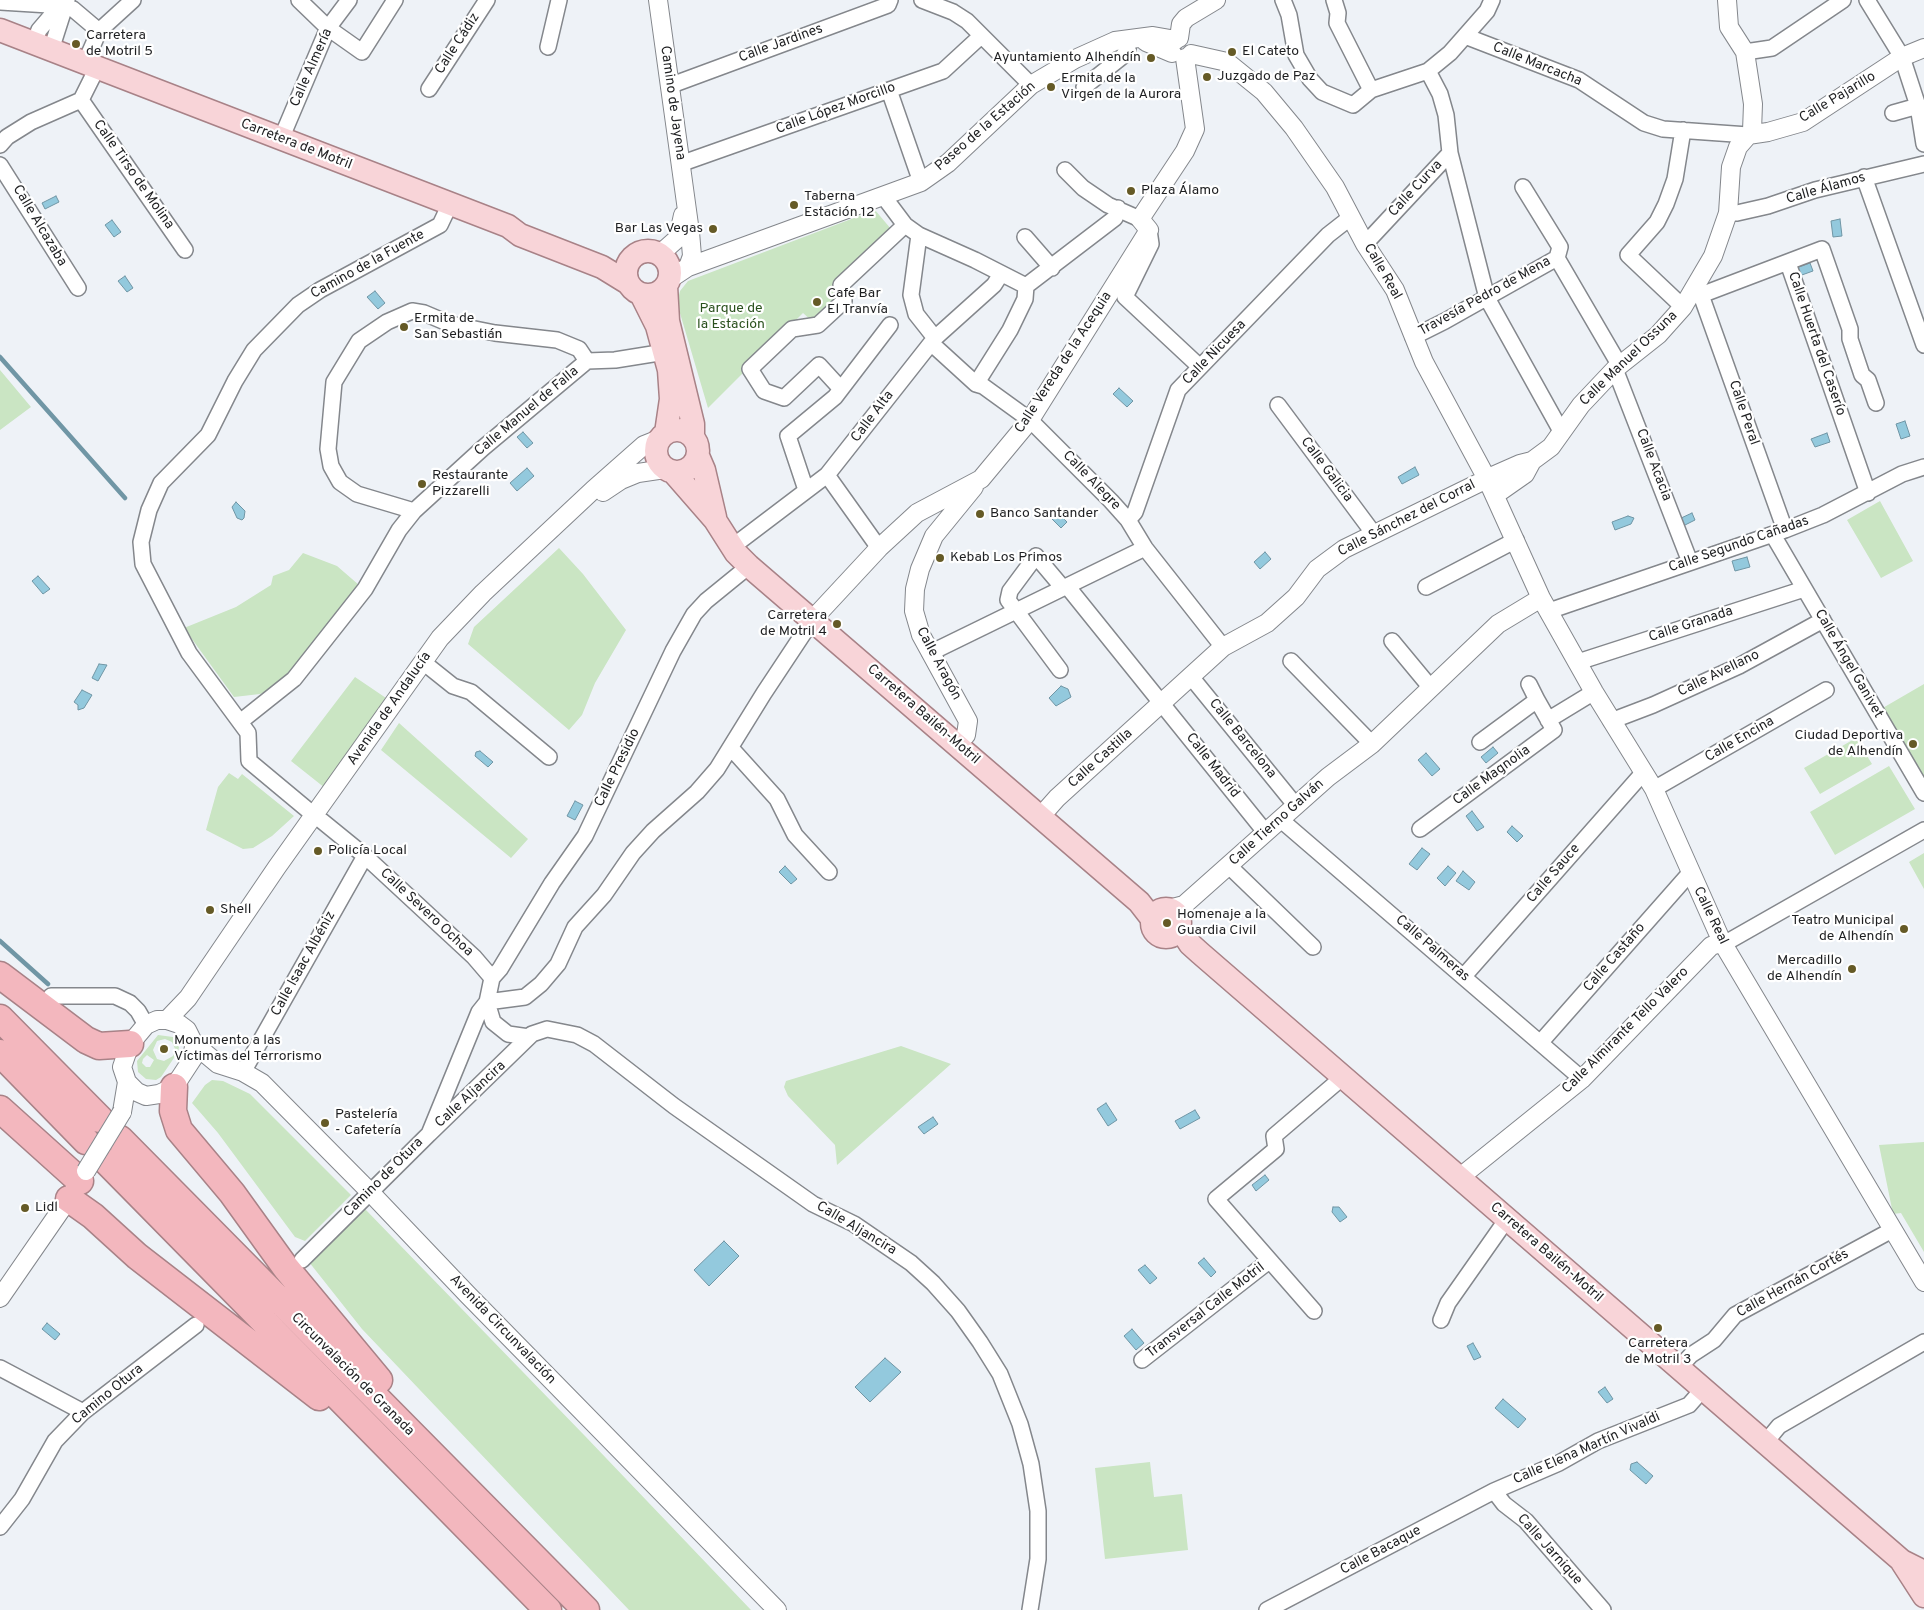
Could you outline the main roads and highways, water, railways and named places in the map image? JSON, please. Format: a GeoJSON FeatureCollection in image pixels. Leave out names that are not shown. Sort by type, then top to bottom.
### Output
{"type":"FeatureCollection","features":[{"type":"Feature","properties":{"kind":"highway"},"geometry":{"type":"LineString","coordinates":[[0,975],[86,1040],[100,1046],[138,1035]]}},
{"type":"Feature","properties":{"kind":"highway"},"geometry":{"type":"LineString","coordinates":[[0,1018],[111,1116]]}},
{"type":"Feature","properties":{"kind":"highway"},"geometry":{"type":"LineString","coordinates":[[0,1053],[86,1141]]}},
{"type":"Feature","properties":{"kind":"highway"},"geometry":{"type":"LineString","coordinates":[[180,1080],[172,1111],[179,1130],[232,1192],[286,1268],[412,1418],[432,1456]]}},
{"type":"Feature","properties":{"kind":"highway"},"geometry":{"type":"LineString","coordinates":[[0,1109],[85,1178],[93,1216],[137,1256],[317,1395],[354,1430],[395,1453]]}},
{"type":"Feature","properties":{"kind":"highway","name":"Circunvalación de Granada"},"geometry":{"type":"LineString","coordinates":[[120,1139],[586,1610]]}},
{"type":"Feature","properties":{"kind":"highway","name":"Circunvalación de Granada"},"geometry":{"type":"LineString","coordinates":[[85,1178],[395,1453],[548,1610]]}},
{"type":"Feature","properties":{"kind":"main road","name":"Carretera de Motril"},"geometry":{"type":"LineString","coordinates":[[0,30],[508,226],[522,228],[586,250],[634,256]]}},
{"type":"Feature","properties":{"kind":"main road","name":"Carretera de Motril"},"geometry":{"type":"LineString","coordinates":[[508,226],[520,235],[602,268],[634,288]]}},
{"type":"Feature","properties":{"kind":"main road"},"geometry":{"type":"LineString","coordinates":[[634,288],[656,294],[674,277],[668,263],[660,254],[644,251],[634,256],[626,270],[634,288],[657,326],[665,352],[671,399],[656,456],[669,471],[684,472],[692,466],[695,446],[680,430],[662,436]]}},
{"type":"Feature","properties":{"kind":"main road","name":"Carretera Bailén-Motril"},"geometry":{"type":"LineString","coordinates":[[674,277],[668,321],[693,424],[695,446],[704,470],[715,520]]}},
{"type":"Feature","properties":{"kind":"main road","name":"Carretera Bailén-Motril"},"geometry":{"type":"LineString","coordinates":[[669,471],[715,520],[732,546],[749,566],[808,626],[956,744],[1139,902],[1173,921],[1343,1077],[1459,1178],[1902,1561],[1924,1572]]}},
{"type":"Feature","properties":{"kind":"main road","name":"Carretera Bailén-Motril"},"geometry":{"type":"LineString","coordinates":[[1902,1561],[1924,1596]]}},
{"type":"Feature","properties":{"kind":"water"},"geometry":{"type":"Polygon","coordinates":[[[56,196],[59,202],[45,209],[42,203],[56,196]]]}},
{"type":"Feature","properties":{"kind":"water"},"geometry":{"type":"Polygon","coordinates":[[[1840,219],[1842,236],[1833,237],[1831,221],[1840,219]]]}},
{"type":"Feature","properties":{"kind":"water"},"geometry":{"type":"Polygon","coordinates":[[[112,220],[121,232],[114,237],[105,225],[112,220]]]}},
{"type":"Feature","properties":{"kind":"water"},"geometry":{"type":"Polygon","coordinates":[[[1810,263],[1813,271],[1799,276],[1796,268],[1810,263]]]}},
{"type":"Feature","properties":{"kind":"water"},"geometry":{"type":"Polygon","coordinates":[[[125,276],[133,288],[127,292],[118,281],[125,276]]]}},
{"type":"Feature","properties":{"kind":"water"},"geometry":{"type":"Polygon","coordinates":[[[375,291],[385,303],[378,309],[367,297],[375,291]]]}},
{"type":"Feature","properties":{"kind":"water"},"geometry":{"type":"Polygon","coordinates":[[[1119,388],[1133,401],[1127,407],[1113,394],[1119,388]]]}},
{"type":"Feature","properties":{"kind":"water"},"geometry":{"type":"Polygon","coordinates":[[[1905,421],[1910,436],[1901,439],[1896,424],[1905,421]]]}},
{"type":"Feature","properties":{"kind":"water"},"geometry":{"type":"Polygon","coordinates":[[[523,432],[533,443],[527,448],[517,437],[523,432]]]}},
{"type":"Feature","properties":{"kind":"water"},"geometry":{"type":"Polygon","coordinates":[[[1827,433],[1830,442],[1815,447],[1811,439],[1827,433]]]}},
{"type":"Feature","properties":{"kind":"water"},"geometry":{"type":"Polygon","coordinates":[[[1415,467],[1419,475],[1402,484],[1398,477],[1415,467]]]}},
{"type":"Feature","properties":{"kind":"water"},"geometry":{"type":"Polygon","coordinates":[[[527,468],[534,476],[517,491],[510,483],[527,468]]]}},
{"type":"Feature","properties":{"kind":"water"},"geometry":{"type":"Polygon","coordinates":[[[236,502],[245,511],[242,520],[237,518],[232,507],[236,502]]]}},
{"type":"Feature","properties":{"kind":"water"},"geometry":{"type":"Polygon","coordinates":[[[1055,510],[1067,522],[1061,528],[1049,516],[1050,511],[1055,510]]]}},
{"type":"Feature","properties":{"kind":"water"},"geometry":{"type":"Polygon","coordinates":[[[1692,513],[1695,520],[1683,526],[1679,519],[1692,513]]]}},
{"type":"Feature","properties":{"kind":"water"},"geometry":{"type":"Polygon","coordinates":[[[1628,516],[1634,518],[1631,524],[1615,530],[1612,522],[1628,516]]]}},
{"type":"Feature","properties":{"kind":"water"},"geometry":{"type":"Polygon","coordinates":[[[1265,552],[1271,559],[1260,569],[1254,562],[1265,552]]]}},
{"type":"Feature","properties":{"kind":"water"},"geometry":{"type":"Polygon","coordinates":[[[1747,557],[1750,567],[1735,571],[1732,561],[1747,557]]]}},
{"type":"Feature","properties":{"kind":"water"},"geometry":{"type":"Polygon","coordinates":[[[38,576],[50,589],[43,594],[32,581],[38,576]]]}},
{"type":"Feature","properties":{"kind":"water"},"geometry":{"type":"Polygon","coordinates":[[[99,664],[107,665],[98,681],[92,678],[99,664]]]}},
{"type":"Feature","properties":{"kind":"water"},"geometry":{"type":"Polygon","coordinates":[[[1061,686],[1068,689],[1071,697],[1056,706],[1049,698],[1061,686]]]}},
{"type":"Feature","properties":{"kind":"water"},"geometry":{"type":"Polygon","coordinates":[[[82,690],[92,695],[84,708],[78,710],[78,705],[74,702],[82,690]]]}},
{"type":"Feature","properties":{"kind":"water"},"geometry":{"type":"Polygon","coordinates":[[[1493,747],[1498,753],[1486,763],[1481,757],[1493,747]]]}},
{"type":"Feature","properties":{"kind":"water"},"geometry":{"type":"Polygon","coordinates":[[[480,751],[493,762],[488,767],[475,756],[476,752],[480,751]]]}},
{"type":"Feature","properties":{"kind":"water"},"geometry":{"type":"Polygon","coordinates":[[[1426,753],[1440,769],[1432,776],[1418,760],[1426,753]]]}},
{"type":"Feature","properties":{"kind":"water"},"geometry":{"type":"Polygon","coordinates":[[[575,801],[583,805],[575,820],[567,816],[575,801]]]}},
{"type":"Feature","properties":{"kind":"water"},"geometry":{"type":"Polygon","coordinates":[[[1472,811],[1484,827],[1477,831],[1466,816],[1472,811]]]}},
{"type":"Feature","properties":{"kind":"water"},"geometry":{"type":"Polygon","coordinates":[[[1512,826],[1523,836],[1517,842],[1507,832],[1512,826]]]}},
{"type":"Feature","properties":{"kind":"water"},"geometry":{"type":"Polygon","coordinates":[[[1422,848],[1430,854],[1417,870],[1409,864],[1422,848]]]}},
{"type":"Feature","properties":{"kind":"water"},"geometry":{"type":"Polygon","coordinates":[[[785,866],[797,879],[791,884],[779,872],[785,866]]]}},
{"type":"Feature","properties":{"kind":"water"},"geometry":{"type":"Polygon","coordinates":[[[1448,866],[1456,873],[1445,886],[1437,878],[1448,866]]]}},
{"type":"Feature","properties":{"kind":"water"},"geometry":{"type":"Polygon","coordinates":[[[1463,871],[1475,882],[1469,890],[1456,881],[1463,871]]]}},
{"type":"Feature","properties":{"kind":"water"},"geometry":{"type":"Polygon","coordinates":[[[1106,1103],[1117,1120],[1108,1126],[1097,1109],[1106,1103]]]}},
{"type":"Feature","properties":{"kind":"water"},"geometry":{"type":"Polygon","coordinates":[[[1195,1110],[1200,1118],[1180,1129],[1175,1121],[1195,1110]]]}},
{"type":"Feature","properties":{"kind":"water"},"geometry":{"type":"Polygon","coordinates":[[[933,1117],[938,1124],[924,1134],[918,1127],[933,1117]]]}},
{"type":"Feature","properties":{"kind":"water"},"geometry":{"type":"Polygon","coordinates":[[[1265,1175],[1269,1180],[1256,1191],[1252,1185],[1265,1175]]]}},
{"type":"Feature","properties":{"kind":"water"},"geometry":{"type":"Polygon","coordinates":[[[1333,1207],[1339,1207],[1347,1217],[1340,1222],[1332,1212],[1333,1207]]]}},
{"type":"Feature","properties":{"kind":"water"},"geometry":{"type":"Polygon","coordinates":[[[724,1241],[739,1256],[709,1286],[694,1270],[724,1241]]]}},
{"type":"Feature","properties":{"kind":"water"},"geometry":{"type":"Polygon","coordinates":[[[1204,1258],[1216,1272],[1211,1277],[1198,1263],[1204,1258]]]}},
{"type":"Feature","properties":{"kind":"water"},"geometry":{"type":"Polygon","coordinates":[[[1145,1265],[1157,1278],[1150,1284],[1138,1270],[1145,1265]]]}},
{"type":"Feature","properties":{"kind":"water"},"geometry":{"type":"Polygon","coordinates":[[[47,1323],[60,1334],[55,1340],[42,1329],[47,1323]]]}},
{"type":"Feature","properties":{"kind":"water"},"geometry":{"type":"Polygon","coordinates":[[[1132,1329],[1144,1343],[1136,1350],[1124,1336],[1132,1329]]]}},
{"type":"Feature","properties":{"kind":"water"},"geometry":{"type":"Polygon","coordinates":[[[1473,1343],[1481,1357],[1474,1360],[1467,1346],[1473,1343]]]}},
{"type":"Feature","properties":{"kind":"water"},"geometry":{"type":"Polygon","coordinates":[[[885,1358],[901,1372],[870,1402],[855,1387],[885,1358]]]}},
{"type":"Feature","properties":{"kind":"water"},"geometry":{"type":"Polygon","coordinates":[[[1605,1387],[1613,1399],[1607,1403],[1598,1392],[1605,1387]]]}},
{"type":"Feature","properties":{"kind":"water"},"geometry":{"type":"Polygon","coordinates":[[[1503,1399],[1526,1419],[1518,1428],[1495,1408],[1503,1399]]]}},
{"type":"Feature","properties":{"kind":"water"},"geometry":{"type":"Polygon","coordinates":[[[1637,1462],[1653,1476],[1646,1484],[1630,1470],[1631,1464],[1637,1462]]]}},
{"type":"Feature","properties":{"kind":"waterway"},"geometry":{"type":"LineString","coordinates":[[0,357],[125,498]]}},
{"type":"Feature","properties":{"kind":"waterway"},"geometry":{"type":"LineString","coordinates":[[0,941],[48,984]]}},
{"type":"Feature","properties":{"kind":"place","name":"Carretera de Motril 5"},"geometry":{"type":"Point","coordinates":[76,44]}},
{"type":"Feature","properties":{"kind":"place","name":"El Cateto"},"geometry":{"type":"Point","coordinates":[1232,52]}},
{"type":"Feature","properties":{"kind":"place","name":"Ayuntamiento Alhendín"},"geometry":{"type":"Point","coordinates":[1151,58]}},
{"type":"Feature","properties":{"kind":"place","name":"Juzgado de Paz"},"geometry":{"type":"Point","coordinates":[1207,77]}},
{"type":"Feature","properties":{"kind":"place","name":"Ermita de la Virgen de la Aurora"},"geometry":{"type":"Point","coordinates":[1051,87]}},
{"type":"Feature","properties":{"kind":"place","name":"Plaza Álamo"},"geometry":{"type":"Point","coordinates":[1131,191]}},
{"type":"Feature","properties":{"kind":"place","name":"Taberna Estación 12"},"geometry":{"type":"Point","coordinates":[794,205]}},
{"type":"Feature","properties":{"kind":"place","name":"Bar Las Vegas"},"geometry":{"type":"Point","coordinates":[713,229]}},
{"type":"Feature","properties":{"kind":"place","name":"Cafe Bar El Tranvía"},"geometry":{"type":"Point","coordinates":[817,302]}},
{"type":"Feature","properties":{"kind":"place","name":"Ermita de San Sebastián"},"geometry":{"type":"Point","coordinates":[404,327]}},
{"type":"Feature","properties":{"kind":"place","name":"Restaurante Pizzarelli"},"geometry":{"type":"Point","coordinates":[422,484]}},
{"type":"Feature","properties":{"kind":"place","name":"Banco Santander"},"geometry":{"type":"Point","coordinates":[980,514]}},
{"type":"Feature","properties":{"kind":"place","name":"Kebab Los Primos"},"geometry":{"type":"Point","coordinates":[940,558]}},
{"type":"Feature","properties":{"kind":"place","name":"Carretera de Motril 4"},"geometry":{"type":"Point","coordinates":[837,624]}},
{"type":"Feature","properties":{"kind":"place","name":"Ciudad Deportiva de Alhendín"},"geometry":{"type":"Point","coordinates":[1913,744]}},
{"type":"Feature","properties":{"kind":"place","name":"Policía Local"},"geometry":{"type":"Point","coordinates":[318,851]}},
{"type":"Feature","properties":{"kind":"place","name":"Shell"},"geometry":{"type":"Point","coordinates":[210,910]}},
{"type":"Feature","properties":{"kind":"place","name":"Homenaje a la Guardia Civil"},"geometry":{"type":"Point","coordinates":[1167,923]}},
{"type":"Feature","properties":{"kind":"place","name":"Teatro Municipal de Alhendín"},"geometry":{"type":"Point","coordinates":[1904,929]}},
{"type":"Feature","properties":{"kind":"place","name":"Mercadillo de Alhendín"},"geometry":{"type":"Point","coordinates":[1852,969]}},
{"type":"Feature","properties":{"kind":"place","name":"Monumento a las Víctimas del Terrorismo"},"geometry":{"type":"Point","coordinates":[164,1049]}},
{"type":"Feature","properties":{"kind":"place","name":"Pastelería - Cafetería"},"geometry":{"type":"Point","coordinates":[325,1123]}},
{"type":"Feature","properties":{"kind":"place","name":"Lidl"},"geometry":{"type":"Point","coordinates":[25,1208]}},
{"type":"Feature","properties":{"kind":"place","name":"Carretera de Motril 3"},"geometry":{"type":"Point","coordinates":[1658,1328]}},
{"type":"Feature","properties":{"kind":"park label","name":"Parque de la Estación"},"geometry":{"type":"Point","coordinates":[731,318]}}]}
